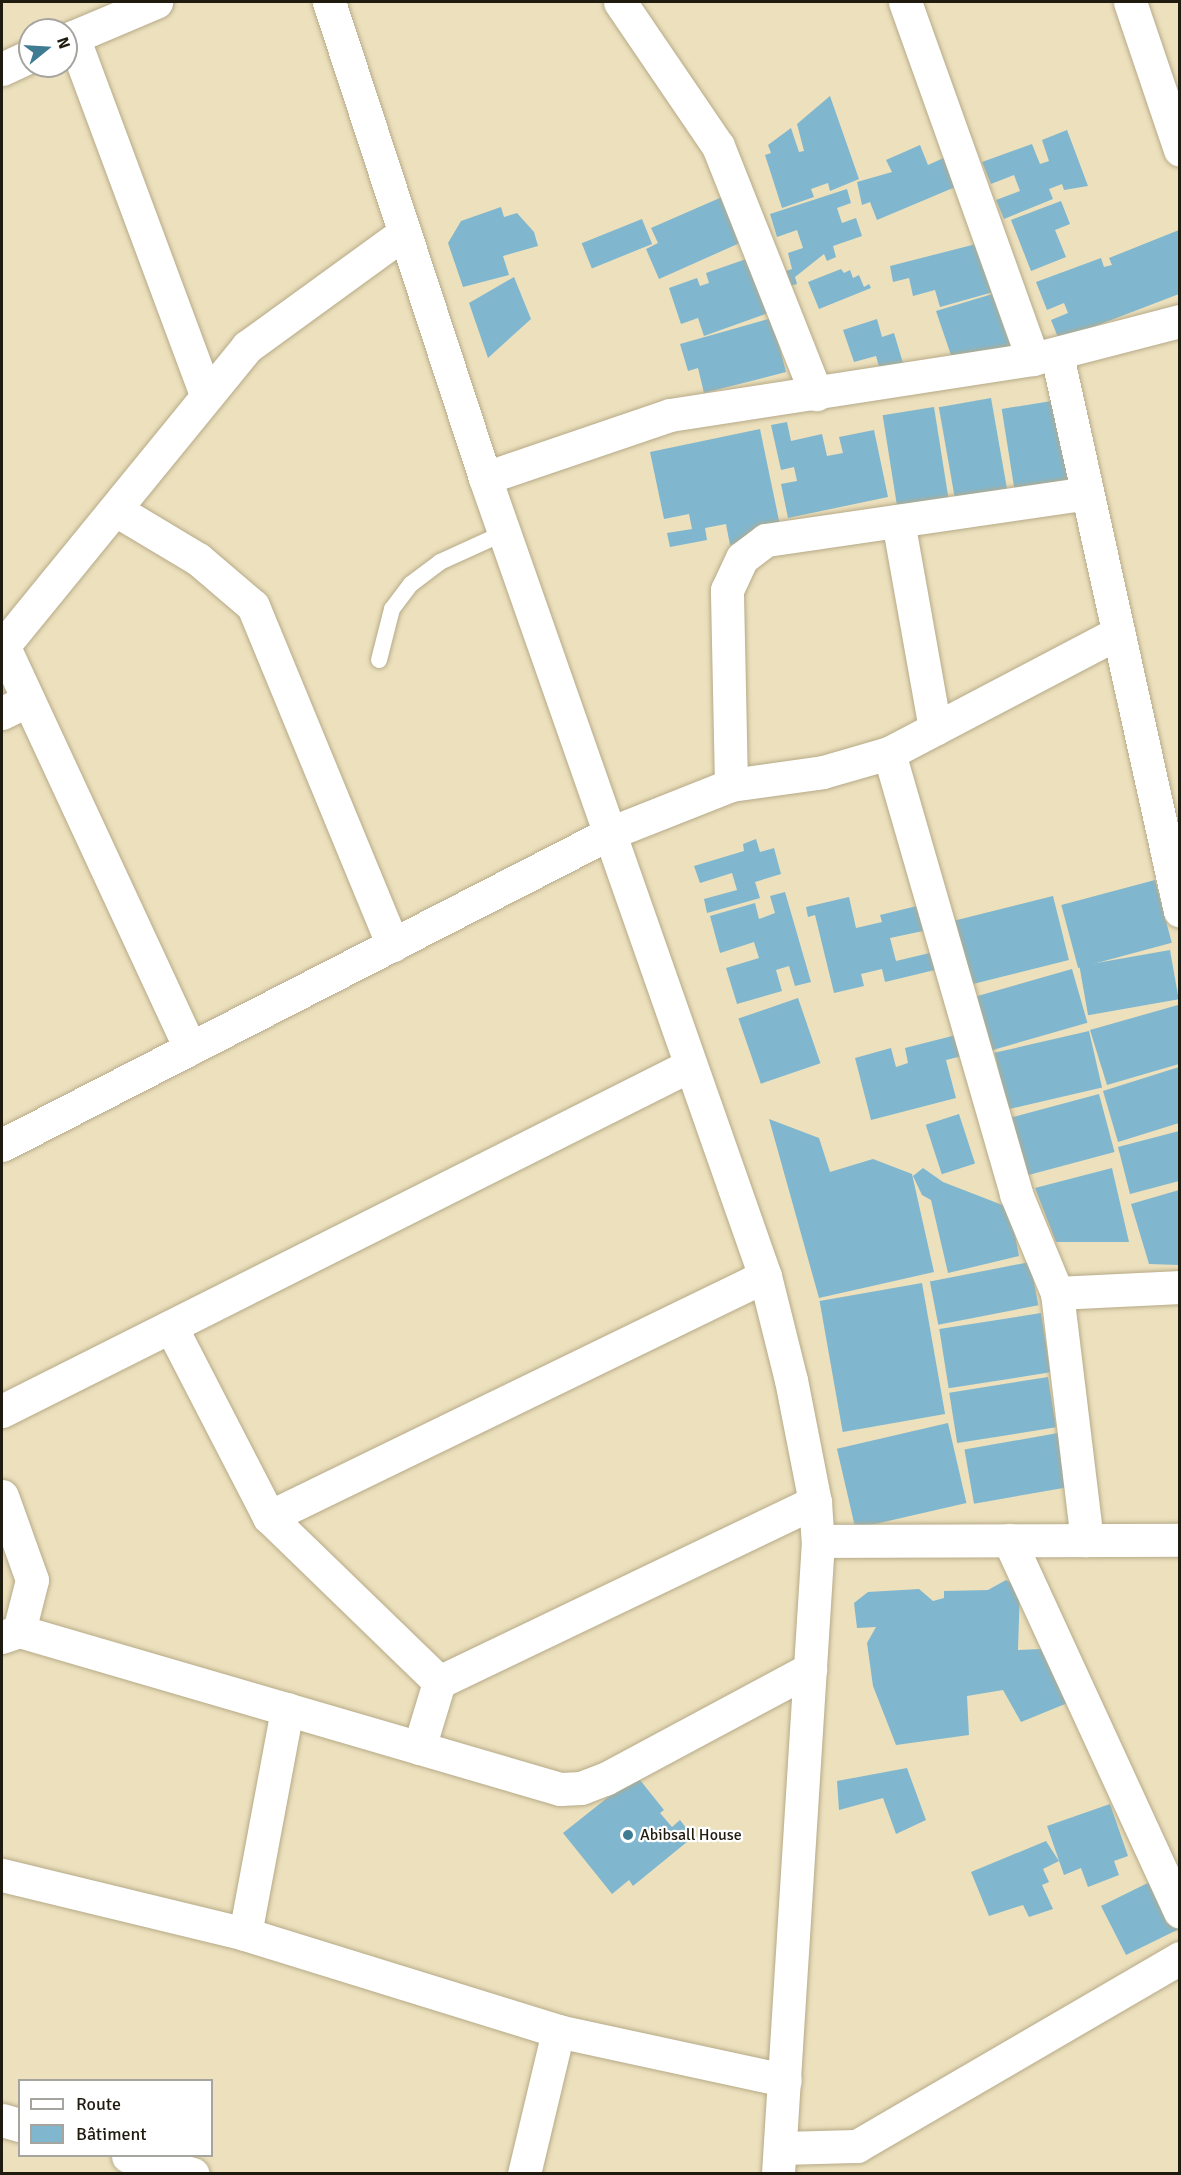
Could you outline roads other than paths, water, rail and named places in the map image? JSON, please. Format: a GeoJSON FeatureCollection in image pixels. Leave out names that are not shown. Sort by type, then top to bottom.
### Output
{"type":"FeatureCollection","features":[{"type":"Feature","properties":{"kind":"street"},"geometry":{"type":"LineString","coordinates":[[78,36],[156,2]]}},
{"type":"Feature","properties":{"kind":"street"},"geometry":{"type":"LineString","coordinates":[[329,2],[485,478],[689,1066],[765,1276],[791,1380],[815,1502],[818,1541],[779,2161],[857,2146],[1179,1958]]}},
{"type":"Feature","properties":{"kind":"street"},"geometry":{"type":"LineString","coordinates":[[620,2],[718,146],[816,394]]}},
{"type":"Feature","properties":{"kind":"street"},"geometry":{"type":"LineString","coordinates":[[905,2],[1045,357],[1087,493],[1179,911]]}},
{"type":"Feature","properties":{"kind":"street"},"geometry":{"type":"LineString","coordinates":[[1130,2],[1179,150]]}},
{"type":"Feature","properties":{"kind":"street"},"geometry":{"type":"LineString","coordinates":[[78,60],[206,395]]}},
{"type":"Feature","properties":{"kind":"street"},"geometry":{"type":"LineString","coordinates":[[2,69],[18,62]]}},
{"type":"Feature","properties":{"kind":"street"},"geometry":{"type":"LineString","coordinates":[[190,1048],[14,707],[3,644],[116,510],[206,395],[254,341],[404,233]]}},
{"type":"Feature","properties":{"kind":"street"},"geometry":{"type":"LineString","coordinates":[[485,478],[670,415],[1045,357],[1179,321]]}},
{"type":"Feature","properties":{"kind":"street"},"geometry":{"type":"LineString","coordinates":[[731,785],[726,590],[742,558],[766,540],[1087,493]]}},
{"type":"Feature","properties":{"kind":"street"},"geometry":{"type":"LineString","coordinates":[[116,510],[198,559],[253,606],[393,945]]}},
{"type":"Feature","properties":{"kind":"street"},"geometry":{"type":"LineString","coordinates":[[898,521],[935,729]]}},
{"type":"Feature","properties":{"kind":"street"},"geometry":{"type":"LineString","coordinates":[[2,1145],[610,833],[731,785],[823,772],[889,753],[1118,633]]}},
{"type":"Feature","properties":{"kind":"street"},"geometry":{"type":"LineString","coordinates":[[889,753],[1016,1194],[1057,1293],[1087,1540]]}},
{"type":"Feature","properties":{"kind":"street"},"geometry":{"type":"LineString","coordinates":[[2,1411],[689,1066]]}},
{"type":"Feature","properties":{"kind":"street"},"geometry":{"type":"LineString","coordinates":[[269,1517],[765,1276]]}},
{"type":"Feature","properties":{"kind":"street"},"geometry":{"type":"LineString","coordinates":[[1057,1293],[1179,1287]]}},
{"type":"Feature","properties":{"kind":"street"},"geometry":{"type":"LineString","coordinates":[[171,1327],[269,1517],[439,1682]]}},
{"type":"Feature","properties":{"kind":"street"},"geometry":{"type":"LineString","coordinates":[[2,1496],[32,1580],[10,1634],[286,1709],[560,1789],[581,1788],[810,1669]]}},
{"type":"Feature","properties":{"kind":"street"},"geometry":{"type":"LineString","coordinates":[[419,1748],[439,1682],[815,1502]]}},
{"type":"Feature","properties":{"kind":"street"},"geometry":{"type":"LineString","coordinates":[[1009,1540],[1179,1911]]}},
{"type":"Feature","properties":{"kind":"street"},"geometry":{"type":"LineString","coordinates":[[818,1541],[1179,1540]]}},
{"type":"Feature","properties":{"kind":"street"},"geometry":{"type":"LineString","coordinates":[[245,1934],[286,1709]]}},
{"type":"Feature","properties":{"kind":"street"},"geometry":{"type":"LineString","coordinates":[[2,1875],[245,1934],[558,2031],[785,2080]]}},
{"type":"Feature","properties":{"kind":"street"},"geometry":{"type":"LineString","coordinates":[[524,2174],[558,2031]]}},
{"type":"Feature","properties":{"kind":"street"},"geometry":{"type":"LineString","coordinates":[[2,2120],[18,2124]]}},
{"type":"Feature","properties":{"kind":"street"},"geometry":{"type":"LineString","coordinates":[[132,2157],[193,2174]]}},
{"type":"Feature","properties":{"kind":"lane"},"geometry":{"type":"LineString","coordinates":[[379,660],[392,609],[411,584],[440,562],[504,533]]}},
{"type":"Feature","properties":{"kind":"place","name":"Abibsall House"},"geometry":{"type":"Point","coordinates":[628,1835]}}]}
